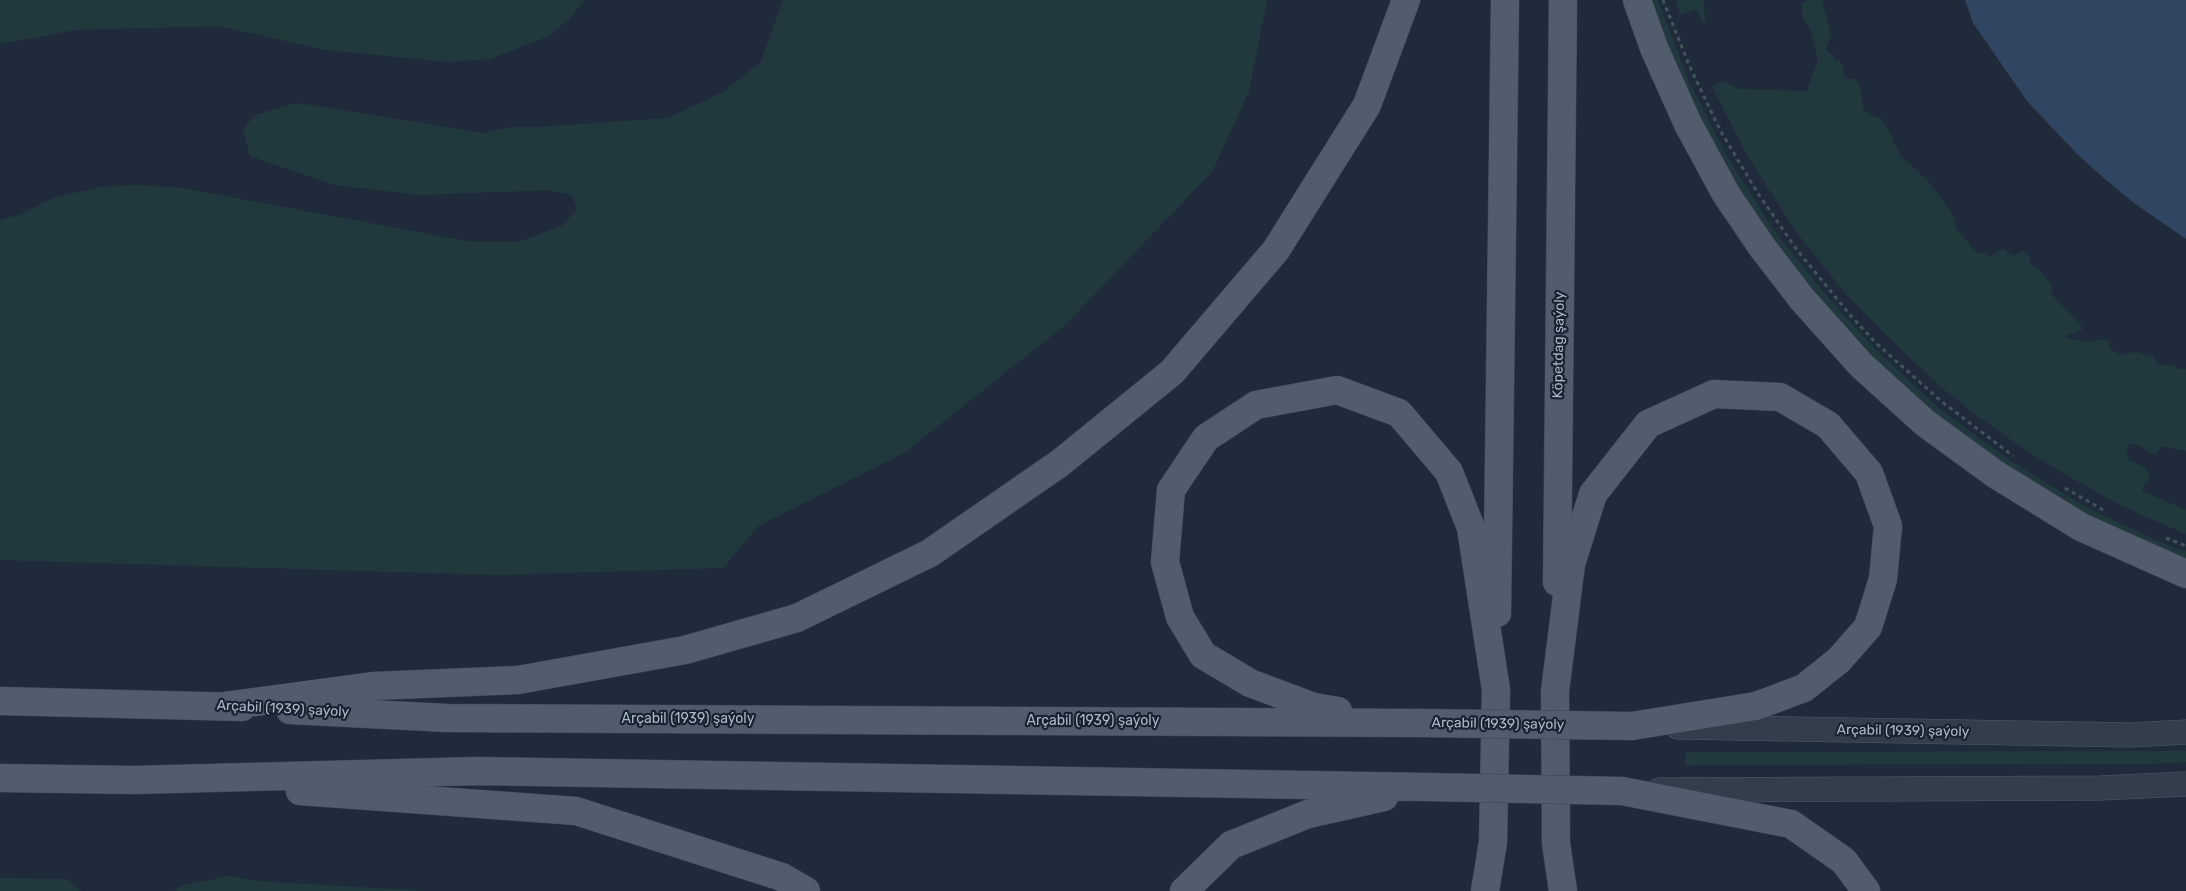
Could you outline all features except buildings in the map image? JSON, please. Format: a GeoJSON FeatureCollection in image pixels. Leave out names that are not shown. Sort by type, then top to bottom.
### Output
{"type":"FeatureCollection","features":[{"type":"Feature","properties":{"kind":"main road"},"geometry":{"type":"LineString","coordinates":[[225,706],[374,686],[518,680],[685,650],[797,618],[930,553],[1060,463],[1172,372],[1276,250],[1367,105],[1406,0]]}},
{"type":"Feature","properties":{"kind":"main road"},"geometry":{"type":"LineString","coordinates":[[1492,891],[1505,0]]}},
{"type":"Feature","properties":{"kind":"main road","name":"Köpetdag şaýoly"},"geometry":{"type":"LineString","coordinates":[[1555,691],[1563,0]]}},
{"type":"Feature","properties":{"kind":"main road"},"geometry":{"type":"LineString","coordinates":[[1637,0],[1654,48],[1688,124],[1726,194],[1762,247],[1802,299],[1861,365],[1925,423],[1995,474],[2081,527],[2186,574]]}},
{"type":"Feature","properties":{"kind":"main road"},"geometry":{"type":"LineString","coordinates":[[1421,723],[1314,707],[1250,683],[1203,656],[1180,617],[1165,562],[1170,490],[1206,438],[1256,405],[1338,390],[1399,413],[1449,472],[1471,528],[1496,690]]}},
{"type":"Feature","properties":{"kind":"main road"},"geometry":{"type":"LineString","coordinates":[[1555,891],[1555,691],[1571,564],[1593,494],[1648,424],[1714,394],[1780,397],[1828,425],[1868,473],[1888,526],[1883,580],[1868,627],[1839,660],[1804,688],[1756,706],[1632,726]]}},
{"type":"Feature","properties":{"kind":"main road","name":"Arçabil (1939) şaýoly"},"geometry":{"type":"LineString","coordinates":[[0,701],[225,706],[447,718],[1421,723],[1632,726]]}},
{"type":"Feature","properties":{"kind":"main road"},"geometry":{"type":"LineString","coordinates":[[0,778],[134,780],[477,772],[1622,791],[1791,824],[1844,862],[1866,891]]}},
{"type":"Feature","properties":{"kind":"main road"},"geometry":{"type":"LineString","coordinates":[[134,780],[576,811],[782,877],[806,891]]}},
{"type":"Feature","properties":{"kind":"main road"},"geometry":{"type":"LineString","coordinates":[[1184,891],[1230,845],[1308,814],[1427,787]]}},
{"type":"Feature","properties":{"kind":"main road"},"geometry":{"type":"LineString","coordinates":[[1485,891],[1493,842]]}},
{"type":"Feature","properties":{"kind":"main road"},"geometry":{"type":"LineString","coordinates":[[1556,843],[1563,891]]}},
{"type":"Feature","properties":{"kind":"street","name":"Arçabil (1939) şaýoly"},"geometry":{"type":"LineString","coordinates":[[1632,726],[2131,735],[2186,732]]}},
{"type":"Feature","properties":{"kind":"street"},"geometry":{"type":"LineString","coordinates":[[0,785],[134,780]]}},
{"type":"Feature","properties":{"kind":"street"},"geometry":{"type":"LineString","coordinates":[[1622,791],[2102,788],[2186,784]]}},
{"type":"Feature","properties":{"kind":"path"},"geometry":{"type":"LineString","coordinates":[[1664,0],[1692,73],[1720,130],[1757,192],[1797,250],[1830,292],[1876,344],[1941,401],[2020,461]]}},
{"type":"Feature","properties":{"kind":"path"},"geometry":{"type":"LineString","coordinates":[[2064,488],[2111,513]]}},
{"type":"Feature","properties":{"kind":"path"},"geometry":{"type":"LineString","coordinates":[[2160,536],[2186,546]]}},
{"type":"Feature","properties":{"kind":"green space"},"geometry":{"type":"Polygon","coordinates":[[[0,0],[585,0],[569,19],[549,36],[490,59],[450,62],[325,50],[220,26],[75,30],[0,44],[0,0]]]}},
{"type":"Feature","properties":{"kind":"green space"},"geometry":{"type":"Polygon","coordinates":[[[783,0],[1267,0],[1249,91],[1212,172],[1064,326],[904,453],[758,526],[723,568],[499,575],[0,560],[0,220],[22,214],[53,198],[100,187],[138,185],[182,188],[472,242],[518,242],[562,226],[577,209],[572,195],[547,190],[419,195],[335,185],[250,156],[243,129],[255,115],[297,103],[484,133],[511,127],[539,127],[668,118],[723,92],[761,62],[783,0]]]}},
{"type":"Feature","properties":{"kind":"green space"},"geometry":{"type":"Polygon","coordinates":[[[1650,0],[1658,0],[1689,82],[1728,158],[1773,229],[1824,293],[1875,349],[1941,410],[2009,460],[2084,506],[2157,541],[2186,552],[2186,560],[2080,513],[2004,467],[1936,415],[1868,354],[1817,298],[1766,232],[1722,161],[1683,85],[1650,0]]]}},
{"type":"Feature","properties":{"kind":"green space"},"geometry":{"type":"Polygon","coordinates":[[[1676,0],[1704,0],[1705,26],[1697,9],[1680,15],[1676,0]]]}},
{"type":"Feature","properties":{"kind":"green space"},"geometry":{"type":"Polygon","coordinates":[[[1808,0],[1822,0],[1831,34],[1826,49],[1844,67],[1843,75],[1848,79],[1855,79],[1860,86],[1863,109],[1872,116],[1882,119],[1900,155],[1929,182],[1954,217],[1956,228],[1977,253],[1984,253],[1989,257],[2003,249],[2013,256],[2023,251],[2030,257],[2030,265],[2040,270],[2052,286],[2051,294],[2081,325],[2082,330],[2067,335],[2065,338],[2087,342],[2106,339],[2109,342],[2109,348],[2120,355],[2136,352],[2153,357],[2158,365],[2173,365],[2178,369],[2186,369],[2186,451],[2162,446],[2155,456],[2142,447],[2129,443],[2126,450],[2130,461],[2145,467],[2149,475],[2149,479],[2144,484],[2142,491],[2186,510],[2186,534],[2120,505],[2072,478],[2030,453],[1973,413],[1941,387],[1887,336],[1845,293],[1797,233],[1748,157],[1712,87],[1723,81],[1739,89],[1807,91],[1818,60],[1812,34],[1803,17],[1802,4],[1808,0]]]}},
{"type":"Feature","properties":{"kind":"green space"},"geometry":{"type":"Polygon","coordinates":[[[2186,751],[2186,762],[2150,764],[1685,765],[1686,752],[2186,751]]]}},
{"type":"Feature","properties":{"kind":"green space"},"geometry":{"type":"Polygon","coordinates":[[[230,876],[255,881],[427,891],[175,891],[180,886],[230,876]]]}},
{"type":"Feature","properties":{"kind":"green space"},"geometry":{"type":"Polygon","coordinates":[[[0,878],[67,879],[81,891],[0,891],[0,878]]]}},
{"type":"Feature","properties":{"kind":"water"},"geometry":{"type":"Polygon","coordinates":[[[1965,0],[2186,0],[2186,239],[2134,203],[2107,181],[2077,154],[2027,101],[1973,23],[1965,0]]]}}]}
